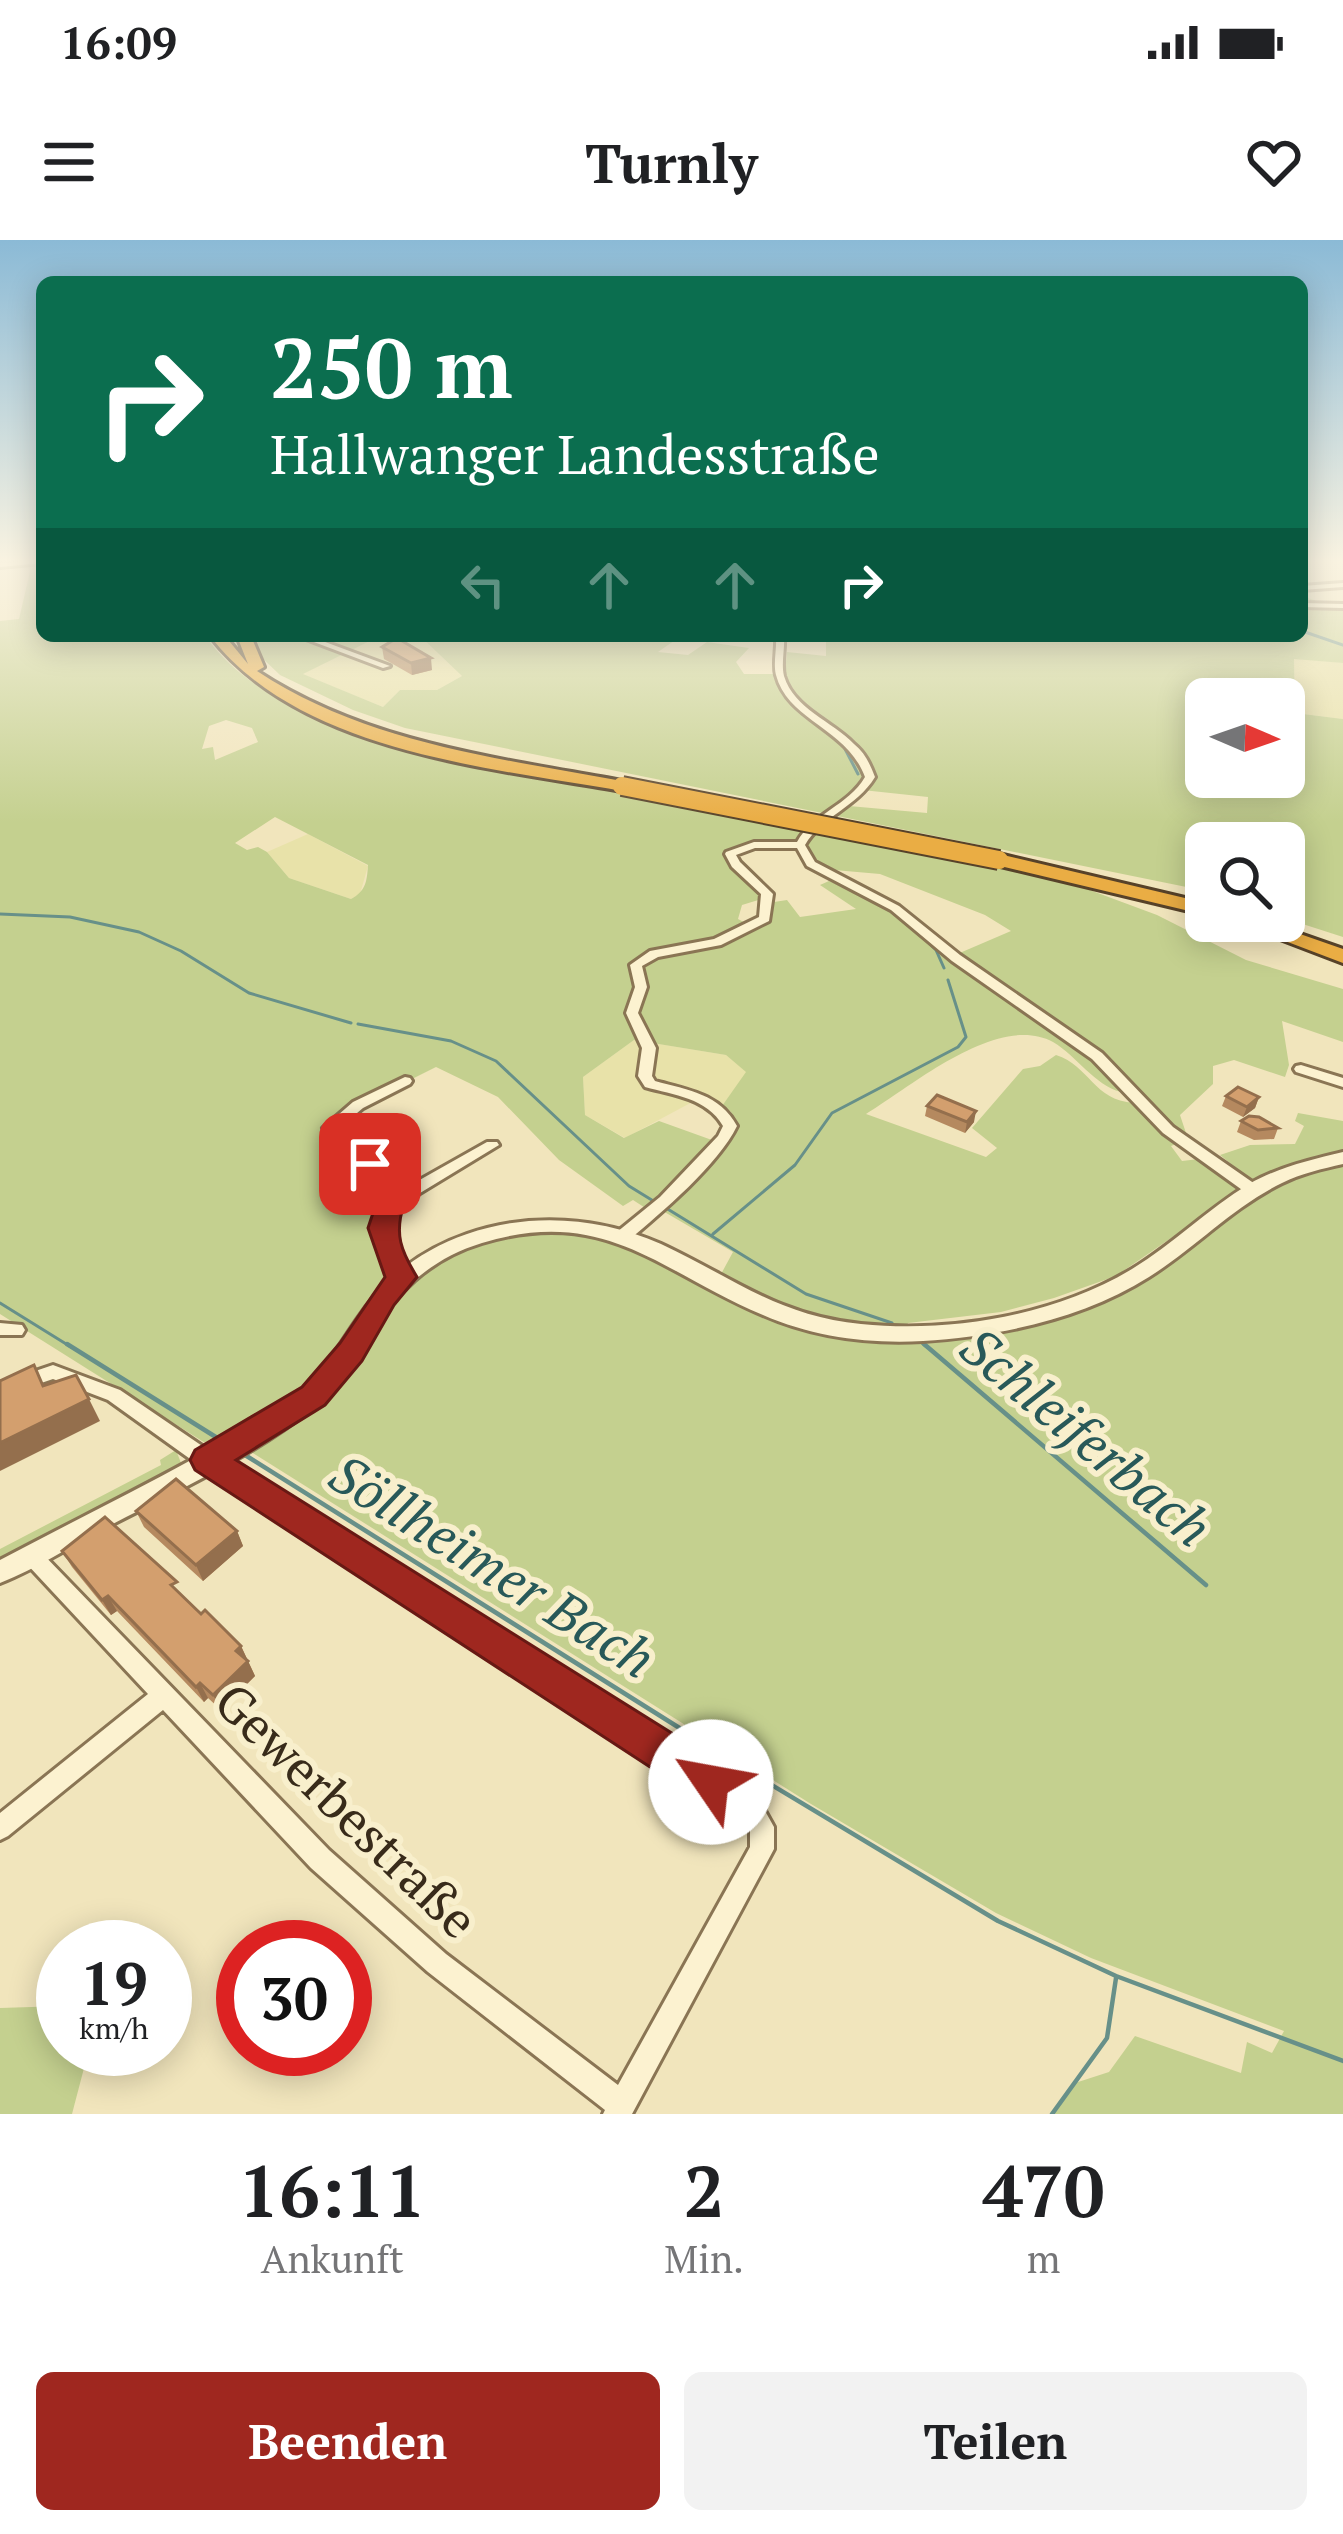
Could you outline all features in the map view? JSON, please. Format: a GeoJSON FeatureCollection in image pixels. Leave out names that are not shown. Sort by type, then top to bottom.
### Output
{"type":"FeatureCollection","features":[{"type":"Feature","properties":{"kind":"highway"},"geometry":{"type":"LineString","coordinates":[[227,647],[263,684],[329,717],[427,747],[1185,895]]}},
{"type":"Feature","properties":{"kind":"highway"},"geometry":{"type":"LineString","coordinates":[[241,647],[257,667],[308,699],[373,724],[625,783]]}},
{"type":"Feature","properties":{"kind":"highway"},"geometry":{"type":"LineString","coordinates":[[249,647],[257,667]]}},
{"type":"Feature","properties":{"kind":"highway"},"geometry":{"type":"LineString","coordinates":[[1001,856],[1124,895]]}},
{"type":"Feature","properties":{"kind":"highway"},"geometry":{"type":"LineString","coordinates":[[1041,868],[1185,904]]}},
{"type":"Feature","properties":{"kind":"highway"},"geometry":{"type":"LineString","coordinates":[[1305,932],[1343,946]]}},
{"type":"Feature","properties":{"kind":"highway"},"geometry":{"type":"LineString","coordinates":[[1303,942],[1343,956]]}},
{"type":"Feature","properties":{"kind":"street"},"geometry":{"type":"LineString","coordinates":[[334,647],[386,666]]}},
{"type":"Feature","properties":{"kind":"street"},"geometry":{"type":"LineString","coordinates":[[780,647],[781,678],[796,701],[863,758],[870,777],[855,799],[807,831],[800,845]]}},
{"type":"Feature","properties":{"kind":"street"},"geometry":{"type":"LineString","coordinates":[[623,1236],[664,1201],[730,1126],[725,1114],[704,1099],[650,1084],[645,1076],[649,1048],[632,1013],[641,987],[636,965],[654,954],[717,942],[765,919],[767,894],[756,879],[733,863],[730,854],[754,845],[800,845]]}},
{"type":"Feature","properties":{"kind":"street"},"geometry":{"type":"LineString","coordinates":[[800,845],[811,863],[895,908],[956,958],[1097,1056],[1168,1130],[1250,1188]]}},
{"type":"Feature","properties":{"kind":"street"},"geometry":{"type":"LineString","coordinates":[[1301,1069],[1343,1083]]}},
{"type":"Feature","properties":{"kind":"street"},"geometry":{"type":"LineString","coordinates":[[390,1204],[370,1164],[330,1128],[358,1105],[405,1081]]}},
{"type":"Feature","properties":{"kind":"street"},"geometry":{"type":"LineString","coordinates":[[402,1277],[392,1266],[382,1228],[390,1204],[492,1144]]}},
{"type":"Feature","properties":{"kind":"street"},"geometry":{"type":"LineString","coordinates":[[0,1572],[249,1437],[314,1396],[351,1352],[383,1297],[437,1252],[522,1228],[586,1228],[670,1254],[747,1300],[793,1320],[860,1333],[929,1333],[1020,1319],[1091,1296],[1140,1274],[1250,1188],[1298,1167],[1343,1158]]}},
{"type":"Feature","properties":{"kind":"street"},"geometry":{"type":"LineString","coordinates":[[0,1390],[53,1372],[114,1395],[752,1808],[762,1827],[762,1849],[619,2110]]}},
{"type":"Feature","properties":{"kind":"street","name":"Gewerbestraße"},"geometry":{"type":"LineString","coordinates":[[31,1556],[320,1859],[437,1963],[619,2110]]}},
{"type":"Feature","properties":{"kind":"street"},"geometry":{"type":"LineString","coordinates":[[0,1828],[164,1695]]}},
{"type":"Feature","properties":{"kind":"shaded area"},"geometry":{"type":"Polygon","coordinates":[[[356,647],[432,647],[462,676],[437,690],[400,690],[383,707],[302,674],[356,647]]]}},
{"type":"Feature","properties":{"kind":"shaded area"},"geometry":{"type":"Polygon","coordinates":[[[1294,658],[1343,663],[1343,719],[1305,714],[1305,678],[1294,678],[1294,658]]]}},
{"type":"Feature","properties":{"kind":"shaded area"},"geometry":{"type":"Polygon","coordinates":[[[308,834],[368,866],[360,894],[351,899],[289,878],[267,852],[308,834]]]}},
{"type":"Feature","properties":{"kind":"shaded area"},"geometry":{"type":"Polygon","coordinates":[[[634,1040],[726,1055],[747,1072],[722,1106],[696,1100],[625,1138],[585,1115],[583,1077],[634,1040]]]}},
{"type":"Feature","properties":{"kind":"green space"},"geometry":{"type":"Polygon","coordinates":[[[0,647],[215,647],[239,672],[278,698],[367,735],[1052,876],[1157,915],[1185,929],[1185,942],[1210,942],[1246,960],[1343,989],[1343,1042],[1282,1021],[1289,1065],[1285,1077],[1234,1060],[1213,1066],[1213,1084],[1180,1115],[1188,1139],[1171,1146],[1182,1161],[1199,1159],[1226,1167],[1231,1164],[1220,1155],[1250,1145],[1295,1144],[1304,1126],[1295,1121],[1298,1113],[1343,1121],[1343,2114],[1051,2114],[1075,2083],[1109,2072],[1135,2036],[1241,2073],[1247,2042],[1272,2053],[1284,2031],[1091,1958],[996,1913],[811,1804],[245,1448],[325,1393],[345,1373],[393,1296],[416,1275],[465,1247],[516,1234],[572,1232],[639,1246],[752,1309],[817,1332],[1013,1327],[1190,1245],[1174,1236],[1116,1276],[1054,1298],[1001,1312],[908,1323],[905,1329],[866,1328],[791,1314],[720,1276],[733,1252],[656,1207],[650,1211],[633,1200],[623,1206],[559,1160],[498,1097],[436,1067],[334,1118],[327,1128],[330,1137],[359,1158],[387,1206],[379,1228],[390,1276],[317,1379],[289,1402],[210,1446],[0,1314],[0,647]],[[226,720],[209,726],[202,749],[213,747],[215,760],[258,742],[252,728],[226,720]],[[275,817],[235,843],[267,852],[289,878],[351,899],[366,881],[368,865],[275,817]],[[755,843],[727,854],[729,863],[754,879],[765,898],[742,905],[738,919],[761,922],[774,902],[787,900],[800,917],[856,909],[820,885],[829,881],[898,913],[948,958],[1011,931],[985,915],[880,874],[823,869],[804,844],[755,843]],[[1053,1031],[1087,1056],[1121,1092],[1102,1083],[1053,1042],[1031,1035],[1007,1037],[956,1056],[866,1114],[986,1157],[997,1148],[972,1128],[1023,1069],[1040,1066],[1056,1055],[1109,1096],[1134,1103],[1090,1056],[1053,1031]],[[634,1040],[583,1077],[585,1115],[624,1138],[659,1121],[723,1144],[736,1129],[731,1112],[722,1106],[746,1072],[726,1055],[634,1040]]]}},
{"type":"Feature","properties":{"kind":"green space"},"geometry":{"type":"Polygon","coordinates":[[[254,647],[357,647],[303,674],[383,707],[400,690],[437,690],[462,676],[432,647],[665,647],[658,652],[688,655],[699,647],[745,647],[749,648],[736,662],[744,674],[785,674],[787,652],[826,656],[826,647],[1343,647],[1343,663],[1294,659],[1294,678],[1185,678],[1185,798],[1305,798],[1305,714],[1343,719],[1343,937],[1305,925],[1305,822],[1185,822],[1185,887],[405,728],[353,710],[280,675],[254,647]],[[853,789],[849,806],[927,813],[928,797],[853,789]]]}},
{"type":"Feature","properties":{"kind":"green space"},"geometry":{"type":"Polygon","coordinates":[[[176,1450],[181,1463],[0,1561],[0,1549],[161,1465],[160,1460],[176,1450]]]}},
{"type":"Feature","properties":{"kind":"green space"},"geometry":{"type":"Polygon","coordinates":[[[36,2007],[36,2076],[82,2076],[72,2114],[0,2114],[0,2008],[36,2007]]]}},
{"type":"Feature","properties":{"kind":"building"},"geometry":{"type":"Polygon","coordinates":[[[383,647],[413,647],[431,658],[411,663],[383,647]]]}},
{"type":"Feature","properties":{"kind":"building"},"geometry":{"type":"Polygon","coordinates":[[[1238,1087],[1259,1097],[1247,1107],[1226,1096],[1238,1087]]]}},
{"type":"Feature","properties":{"kind":"building"},"geometry":{"type":"Polygon","coordinates":[[[937,1095],[976,1111],[967,1122],[927,1106],[937,1095]]]}},
{"type":"Feature","properties":{"kind":"building"},"geometry":{"type":"Polygon","coordinates":[[[1249,1116],[1278,1128],[1258,1130],[1241,1121],[1249,1116]]]}},
{"type":"Feature","properties":{"kind":"building"},"geometry":{"type":"Polygon","coordinates":[[[34,1365],[43,1386],[76,1375],[89,1399],[0,1443],[0,1381],[34,1365]]]}},
{"type":"Feature","properties":{"kind":"building"},"geometry":{"type":"Polygon","coordinates":[[[176,1479],[237,1531],[196,1565],[136,1511],[176,1479]]]}},
{"type":"Feature","properties":{"kind":"building"},"geometry":{"type":"Polygon","coordinates":[[[105,1517],[177,1582],[171,1585],[201,1614],[205,1610],[241,1646],[236,1651],[248,1661],[213,1695],[200,1683],[196,1687],[108,1596],[102,1600],[62,1551],[105,1517]]]}},
{"type":"Feature","properties":{"kind":"waterway"},"geometry":{"type":"LineString","coordinates":[[844,747],[858,774]]}},
{"type":"Feature","properties":{"kind":"waterway","name":"Schleiferbach"},"geometry":{"type":"LineString","coordinates":[[0,914],[70,917],[139,932],[181,951],[249,993],[351,1023]]}},
{"type":"Feature","properties":{"kind":"waterway"},"geometry":{"type":"LineString","coordinates":[[922,936],[936,950],[944,968]]}},
{"type":"Feature","properties":{"kind":"waterway"},"geometry":{"type":"LineString","coordinates":[[713,1234],[795,1165],[832,1113],[958,1047],[966,1037],[948,980]]}},
{"type":"Feature","properties":{"kind":"waterway","name":"Schleiferbach"},"geometry":{"type":"LineString","coordinates":[[358,1024],[451,1041],[496,1061],[629,1186],[655,1202]]}},
{"type":"Feature","properties":{"kind":"waterway","name":"Schleiferbach"},"geometry":{"type":"LineString","coordinates":[[666,1208],[806,1294],[892,1323]]}},
{"type":"Feature","properties":{"kind":"waterway","name":"Söllheimer Bach"},"geometry":{"type":"LineString","coordinates":[[0,1303],[71,1347]]}},
{"type":"Feature","properties":{"kind":"waterway","name":"Schleiferbach"},"geometry":{"type":"LineString","coordinates":[[922,1343],[927,1347]]}},
{"type":"Feature","properties":{"kind":"waterway","name":"Söllheimer Bach"},"geometry":{"type":"LineString","coordinates":[[67,1344],[227,1444]]}},
{"type":"Feature","properties":{"kind":"waterway","name":"Schleiferbach"},"geometry":{"type":"LineString","coordinates":[[924,1344],[1206,1585]]}},
{"type":"Feature","properties":{"kind":"waterway","name":"Söllheimer Bach"},"geometry":{"type":"LineString","coordinates":[[245,1455],[740,1766],[998,1921],[1116,1976],[1343,2061]]}},
{"type":"Feature","properties":{"kind":"waterway"},"geometry":{"type":"LineString","coordinates":[[1052,2114],[1107,2038],[1116,1978]]}},
{"type":"Feature","properties":{"kind":"route"},"geometry":{"type":"LineString","coordinates":[[370,1164],[390,1204],[382,1228],[392,1266],[402,1277],[314,1396],[207,1460],[711,1782]]}}]}
